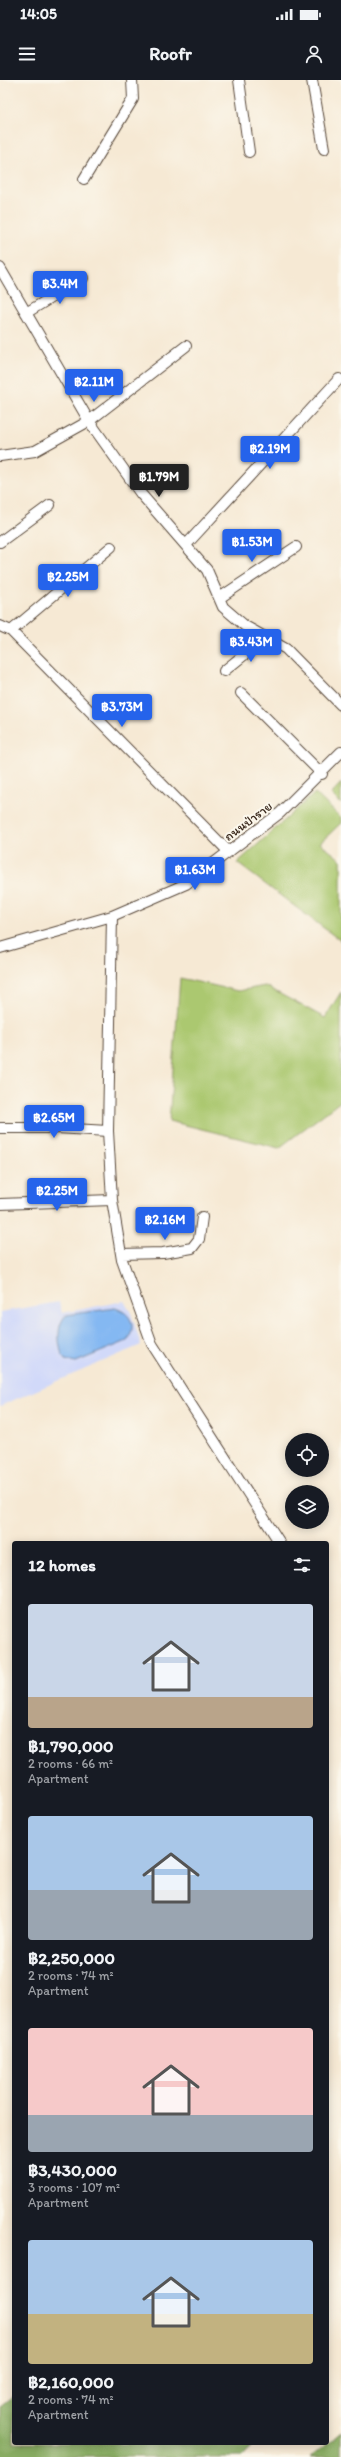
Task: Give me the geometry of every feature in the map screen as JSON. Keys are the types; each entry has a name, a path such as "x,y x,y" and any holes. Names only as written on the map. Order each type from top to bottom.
{"street":[{"path":"84,179 133,99 132,80"},
{"path":"239,80 249,152"},
{"path":"312,80 324,149"},
{"path":"0,268 89,421 141,494 207,570 221,597 223,606 245,626 286,649 341,705"},
{"path":"26,313 83,278"},
{"path":"0,456 35,450 89,421 186,346"},
{"path":"186,545 339,380"},
{"path":"0,542 50,505"},
{"path":"221,597 296,546"},
{"path":"11,632 111,547"},
{"path":"0,626 11,632 229,852"},
{"path":"224,671 265,638"},
{"path":"241,693 322,774"},
{"name":"ถนนป่าราย","path":"0,948 112,916 186,884 280,813 322,774 341,752"},
{"path":"112,916 108,1131 112,1200 121,1254 152,1344 279,1541"},
{"path":"0,1128 56,1128 108,1131"},
{"path":"0,1204 112,1200"},
{"path":"121,1254 163,1253 192,1248 199,1239 202,1217"}],"shaded area":[{"path":"124,1301 131,1313 141,1345 0,1406 0,1312 59,1302 62,1313"}],"green space":[{"path":"341,783 341,804 331,794"},
{"path":"315,793 341,818 341,823 320,843 341,860 341,941 237,863"},
{"path":"180,978 238,991 265,986 325,1018 341,992 341,1101 279,1148 169,1121"},
{"path":"12,2397 12,2445 254,2445 242,2457 0,2457 0,2406"},
{"path":"341,2432 341,2457 311,2457 325,2445 329,2445 329,2442"}],"water":[{"path":"115,1308 125,1313 131,1321 132,1331 127,1341 76,1362 65,1360 59,1343 59,1330 63,1319 67,1315"}]}
